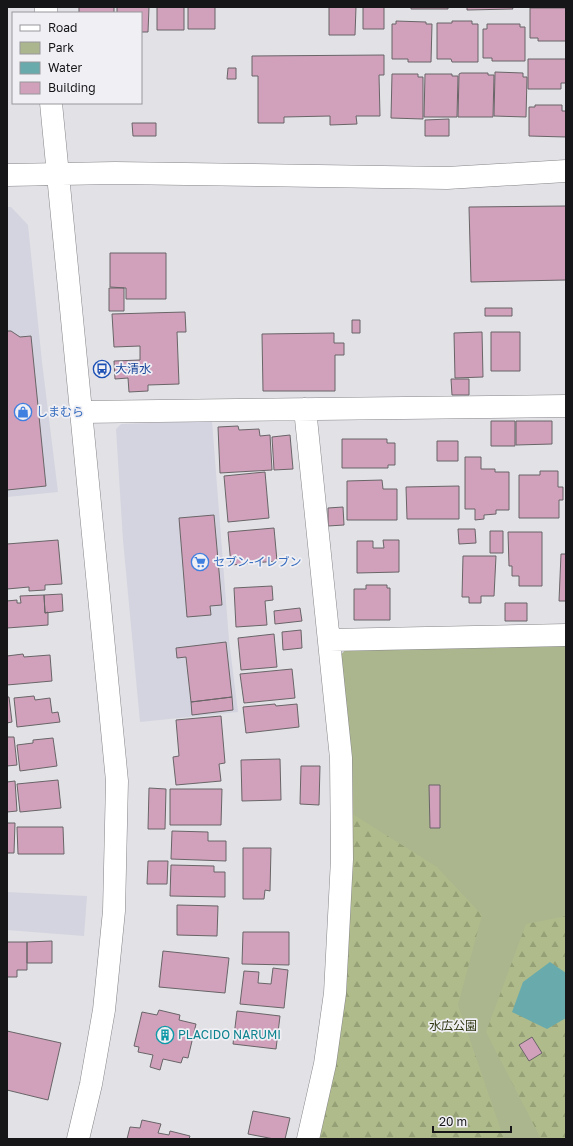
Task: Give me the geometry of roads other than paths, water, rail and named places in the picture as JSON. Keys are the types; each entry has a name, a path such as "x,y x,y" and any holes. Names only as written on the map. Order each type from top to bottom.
{"street":[{"path":"51,104 117,781 114,911 104,1010 91,1084 78,1139"},
{"path":"7,175 114,173 447,178 566,171"},
{"path":"81,412 566,406"},
{"path":"304,410 330,640 340,758 342,859 335,993 325,1064 308,1139"},
{"path":"330,640 566,636"}],"water":[{"path":"550,962 566,973 566,1018 547,1029 512,1012 523,982"}],"place":[{"name":"大清水","path":"102,369"},
{"name":"しまむら","path":"23,412"},
{"name":"セブン-イレブン","path":"200,562"},
{"name":"PLACIDO NARUMI","path":"165,1035"}],"park label":[{"name":"水広公園","path":"453,1026"}]}
